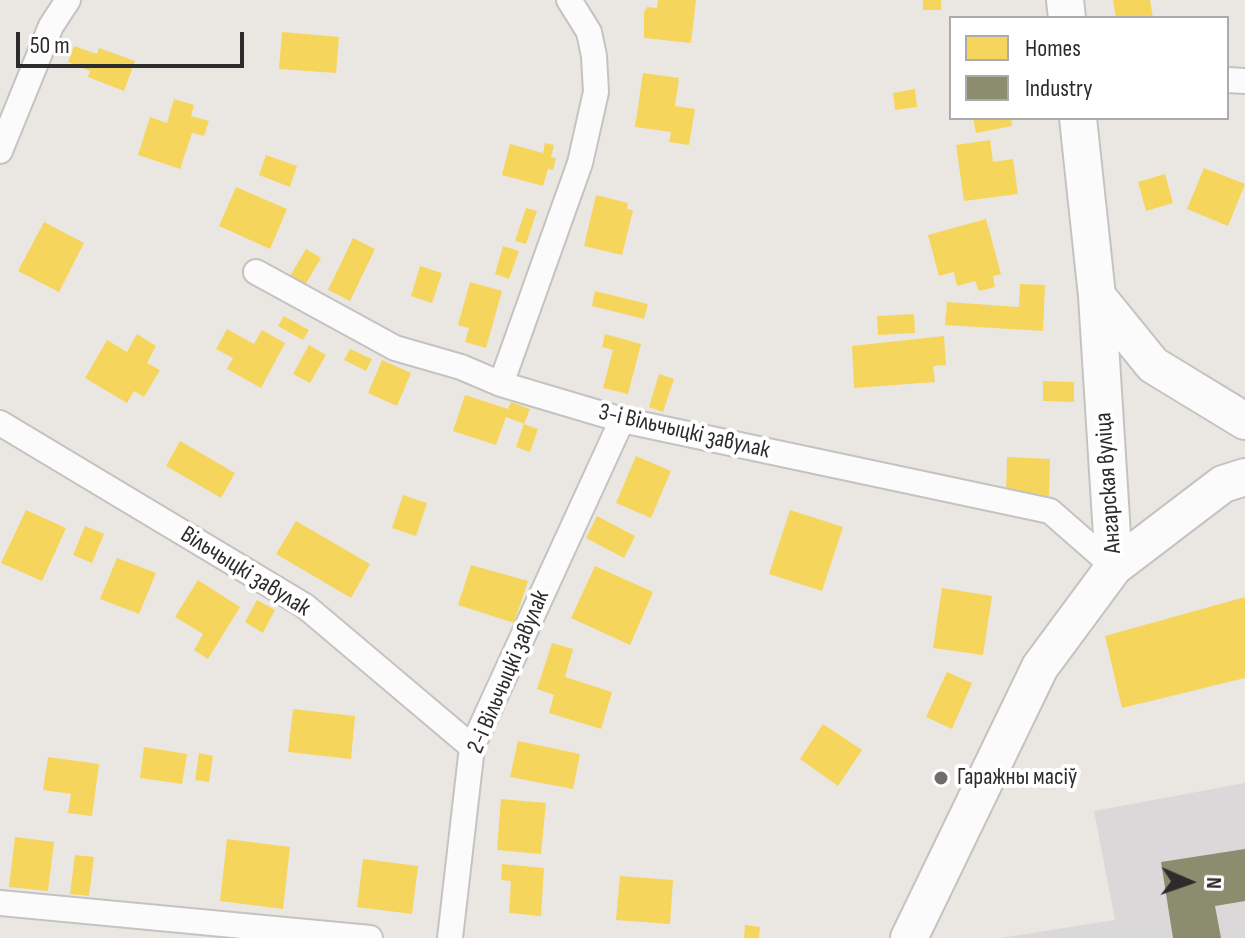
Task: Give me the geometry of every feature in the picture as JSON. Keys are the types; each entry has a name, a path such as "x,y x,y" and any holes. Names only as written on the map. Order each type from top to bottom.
{"street":[{"path":"0,151 51,26 68,0"},
{"path":"501,384 580,163 596,92 589,32 569,0"},
{"name":"Ангарская вуліца","path":"909,938 1040,667 1114,567 1097,296 1078,120"},
{"name":"3-і Вільчыцкі завулак","path":"256,272 395,348 461,367 501,384 622,420 1050,511 1114,567"},
{"path":"1097,296 1153,365 1244,418"},
{"name":"2-і Вільчыцкі завулак","path":"450,938 472,747 622,420"},
{"name":"Вільчыцкі завулак","path":"0,423 305,606 472,747"},
{"path":"1114,567 1223,484 1245,477"},
{"path":"0,903 370,938"}],"shaded area":[{"path":"1245,783 1245,938 1000,938 1115,920 1094,811"}],"building: Homes":[{"path":"658,0 696,0 691,43 644,38 644,12 647,7 657,8"},
{"path":"923,0 941,0 941,10 923,10"},
{"path":"1113,0 1150,0 1153,16 1116,16"},
{"path":"282,32 339,37 336,73 279,69"},
{"path":"74,46 97,54 99,48 135,61 124,91 88,77 90,71 68,62"},
{"path":"643,73 679,78 675,106 695,109 689,145 669,142 671,132 635,127"},
{"path":"915,89 917,107 895,110 893,93"},
{"path":"174,99 194,105 191,116 209,121 204,136 192,133 180,169 138,155 150,117 167,123"},
{"path":"973,120 1011,120 1012,126 976,133"},
{"path":"990,140 993,162 1013,159 1018,194 964,201 956,145"},
{"path":"545,143 554,145 551,157 556,158 553,170 548,169 543,186 502,175 510,144 543,153"},
{"path":"266,155 297,166 290,187 259,175"},
{"path":"1204,168 1245,184 1228,226 1187,209"},
{"path":"1165,174 1173,203 1146,211 1138,182"},
{"path":"236,187 287,209 270,249 219,226"},
{"path":"596,195 628,203 627,209 633,210 622,255 584,246"},
{"path":"526,208 537,211 526,244 515,241"},
{"path":"986,219 1001,274 993,276 995,287 979,291 975,281 957,286 954,272 939,276 928,235"},
{"path":"44,222 84,243 59,292 18,271"},
{"path":"353,238 375,249 350,301 328,290"},
{"path":"503,246 519,251 509,279 495,274"},
{"path":"306,249 321,258 305,285 290,276"},
{"path":"420,266 442,273 432,303 411,296"},
{"path":"470,282 502,291 486,348 465,342 469,328 458,325"},
{"path":"1020,284 1045,285 1043,331 945,325 947,302 1019,307"},
{"path":"595,291 648,304 644,319 592,306"},
{"path":"914,314 915,333 878,335 877,316"},
{"path":"284,316 309,330 303,340 278,326"},
{"path":"227,329 254,344 262,330 285,343 261,388 227,369 233,358 216,349"},
{"path":"137,334 156,346 147,363 160,370 144,397 134,391 127,403 85,378 107,340 127,352"},
{"path":"605,334 641,344 628,394 603,388 613,350 602,347"},
{"path":"944,336 946,365 933,366 935,382 854,388 852,346"},
{"path":"309,345 326,355 310,383 293,374"},
{"path":"350,349 372,359 366,371 344,360"},
{"path":"382,360 411,373 397,406 368,393"},
{"path":"659,374 674,379 663,412 649,407"},
{"path":"1043,381 1074,382 1074,402 1043,401"},
{"path":"465,395 508,409 511,402 530,409 524,424 506,417 496,445 453,431"},
{"path":"524,424 538,429 530,452 516,447"},
{"path":"180,441 235,473 221,498 166,466"},
{"path":"636,456 671,471 651,518 616,503"},
{"path":"1007,457 1050,459 1049,496 1006,495"},
{"path":"403,495 427,503 416,536 392,528"},
{"path":"26,510 66,528 42,581 1,563"},
{"path":"790,510 843,527 822,591 769,574"},
{"path":"597,516 635,536 624,558 586,538"},
{"path":"296,521 370,564 351,598 276,554"},
{"path":"85,526 104,534 92,563 73,555"},
{"path":"117,558 156,573 139,614 100,599"},
{"path":"471,565 528,581 514,623 458,605"},
{"path":"595,566 653,592 630,645 571,618"},
{"path":"198,580 240,607 208,659 194,650 203,634 175,617"},
{"path":"942,588 992,596 983,655 933,648"},
{"path":"1245,597 1245,678 1122,708 1105,636"},
{"path":"257,600 275,610 263,633 245,622"},
{"path":"552,643 573,649 565,677 612,692 601,729 549,713 554,695 537,689"},
{"path":"947,672 972,683 952,729 926,717"},
{"path":"293,709 355,716 351,759 288,752"},
{"path":"823,724 862,750 838,786 800,759"},
{"path":"518,741 580,754 573,789 510,777"},
{"path":"144,747 187,754 182,784 140,778"},
{"path":"199,753 213,756 209,782 195,780"},
{"path":"48,757 99,764 92,816 68,813 71,794 43,790"},
{"path":"501,799 546,803 541,854 497,850"},
{"path":"15,837 54,842 48,891 9,887"},
{"path":"227,839 290,847 283,909 220,901"},
{"path":"75,855 94,857 89,896 70,894"},
{"path":"363,859 418,866 412,914 357,907"},
{"path":"502,864 544,868 541,916 509,913 511,881 501,880"},
{"path":"620,876 673,880 670,924 616,920"},
{"path":"745,925 760,927 759,938 744,938"}],"building: Industry":[{"path":"1245,849 1245,901 1215,906 1221,938 1173,938 1161,862"}],"place":[{"name":"Гаражны масіў","path":"941,778"}]}
